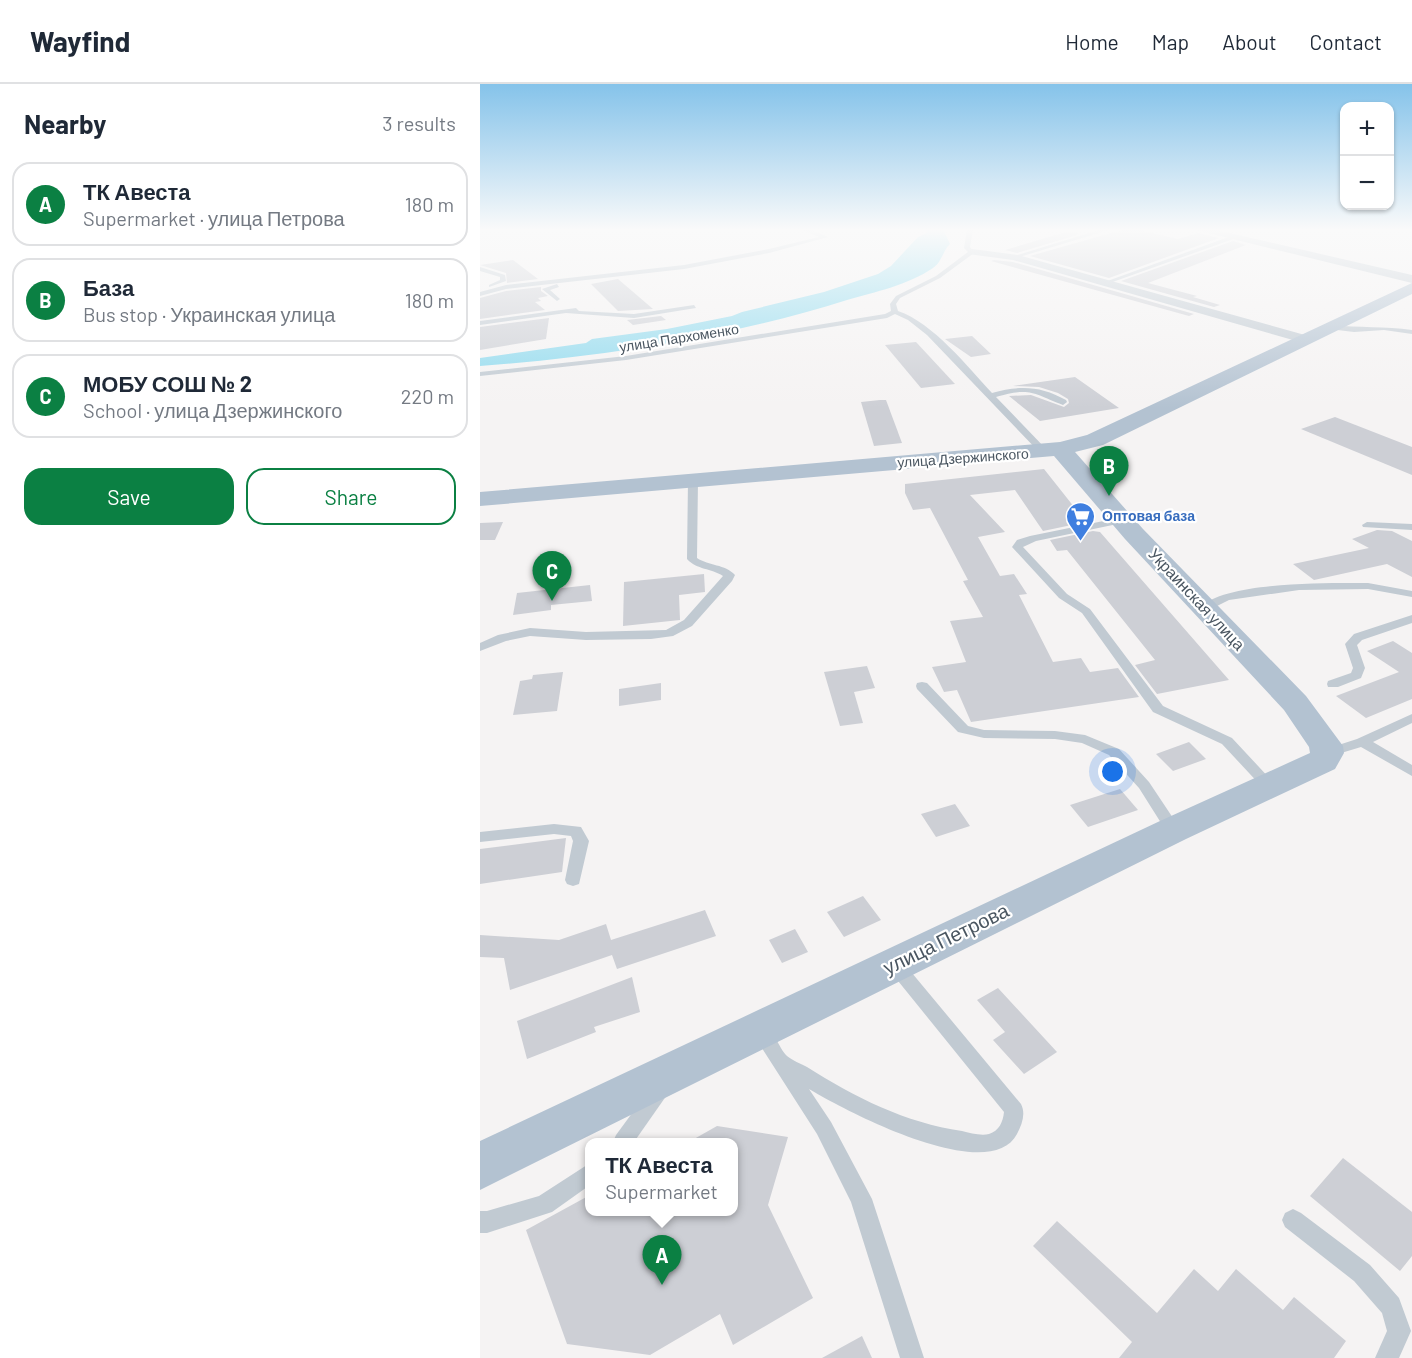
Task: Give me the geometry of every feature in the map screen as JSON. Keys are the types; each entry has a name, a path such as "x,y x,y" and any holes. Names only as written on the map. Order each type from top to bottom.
{"main road":[{"name":"улица Дзержинского","path":"480,499 1052,451 1095,440 1407,293"},
{"name":"Украинская улица","path":"1052,451 1123,520 1295,703 1326,746 1344,747"},
{"name":"улица Петрова","path":"480,1166 675,1071 771,1047 894,964 1268,785 1314,766 1344,747"}],"street":[{"path":"1124,288 1307,340"}],"lane":[{"path":"480,294 501,288"},
{"path":"545,288 557,299"},
{"path":"896,312 893,304 898,297 915,288"},
{"path":"568,312 634,316 694,307"},
{"path":"480,323 592,308"},
{"name":"улица Пархоменко","path":"480,374 627,358 838,325 896,312"},
{"name":"Украинская улица","path":"896,312 918,324 992,395 1012,419 1052,451"},
{"path":"1332,327 1412,332"},
{"path":"992,395 1011,390 1038,389 1063,402"},
{"path":"480,647 502,638 530,632 586,636 651,635 669,633 688,623 728,579 729,575 720,569 701,566 692,559 693,480"},
{"path":"1123,520 1096,529 1031,538 1021,542 1017,547 1063,596 1086,611 1158,709 1227,741 1268,785"},
{"path":"1367,525 1412,527"},
{"path":"1205,608 1226,597 1299,587 1368,586 1412,594"},
{"path":"1333,684 1356,675 1359,668 1351,644 1358,638 1412,619"},
{"path":"922,686 963,729 984,734 1055,735 1085,739 1114,752 1144,785 1173,830"},
{"name":"улица Петрова","path":"1344,747 1412,718"},
{"path":"1344,747 1412,771"},
{"path":"480,837 555,829 576,831 581,841 573,880"},
{"path":"771,1047 827,1091 867,1109 953,1140 988,1143 1006,1134 1013,1122 1014,1110 894,964"},
{"path":"771,1047 824,1128 861,1199 912,1358"},
{"path":"626,1138 675,1071"},
{"path":"480,1222 544,1205 585,1176"},
{"path":"1293,1220 1362,1273 1391,1306 1399,1331 1387,1358"}],"water":[{"path":"835,288 887,288 757,325 666,344 573,357 480,366 480,358 667,329 732,316"}],"building":[{"path":"541,288 548,296 538,298 541,301 535,302 545,310 480,319 480,298 506,291"},
{"path":"595,288 629,288 653,309 618,311"},
{"path":"1090,288 1105,288 1194,314 1189,316"},
{"path":"1148,288 1169,288 1220,305 1214,307"},
{"path":"661,316 666,320 633,325 627,320"},
{"path":"549,318 546,339 480,350 480,327"},
{"path":"972,336 991,354 971,357 945,339"},
{"path":"916,342 955,384 921,388 885,345"},
{"path":"1075,377 1119,408 1040,421 1009,396 1031,395 1064,407 1069,403 1068,399 1058,393 1039,387 1013,386"},
{"path":"886,400 902,443 874,446 861,402"},
{"path":"1335,417 1412,447 1412,475 1301,429"},
{"path":"1044,469 1086,522 1043,531 1015,490 970,495 1005,532 978,537 1000,576 1014,574 1027,594 1019,595 1053,662 1081,658 1090,672 1118,668 1139,697 971,722 957,690 944,692 932,667 966,662 950,621 983,617 963,581 968,580 930,508 913,510 905,493 905,484"},
{"path":"503,522 495,540 480,540 480,523"},
{"path":"1377,530 1392,531 1412,541 1412,577 1387,564 1314,580 1293,564 1369,548 1352,539"},
{"path":"1093,531 1100,532 1229,680 1157,694 1135,665 1155,660 1067,550 1057,551 1050,540"},
{"path":"704,574 705,592 679,595 680,620 623,626 624,582"},
{"path":"590,585 592,601 551,605 551,610 513,615 517,593"},
{"path":"1393,641 1412,653 1412,699 1366,718 1336,696 1399,672 1367,651"},
{"path":"867,666 875,688 854,692 863,723 840,726 824,672"},
{"path":"563,672 557,711 513,715 520,681 532,679 533,675"},
{"path":"661,683 661,700 619,706 619,689"},
{"path":"1189,742 1206,759 1173,771 1156,754"},
{"path":"1120,789 1138,810 1088,827 1070,805"},
{"path":"955,804 970,826 936,837 921,814"},
{"path":"566,838 562,872 480,884 480,849"},
{"path":"863,896 881,920 844,937 827,912"},
{"path":"705,910 716,936 617,969 612,955 510,990 504,958 480,957 480,935 559,940 606,924 611,940"},
{"path":"795,929 808,952 782,963 769,940"},
{"path":"632,977 640,1012 594,1027 596,1032 527,1059 517,1021"},
{"path":"998,988 1057,1052 1024,1074 993,1040 1005,1032 977,1000"},
{"path":"717,1126 788,1137 768,1205 813,1298 733,1345 720,1314 650,1355 567,1344 526,1230 585,1198 585,1216 738,1216 738,1138 696,1138"},
{"path":"1343,1158 1412,1212 1412,1256 1400,1271 1310,1196"},
{"path":"1057,1221 1157,1313 1194,1269 1218,1291 1236,1269 1283,1310 1294,1297 1346,1341 1334,1358 1119,1358 1132,1342 1033,1246"},
{"path":"862,1336 872,1358 822,1358"}],"place":[{"name":"База","path":"1109,496"},
{"name":"Оптовая база","path":"1081,542"},
{"name":"МОБУ СОШ № 2","path":"552,601"},
{"name":"ТК Авеста","path":"662,1285"}]}
